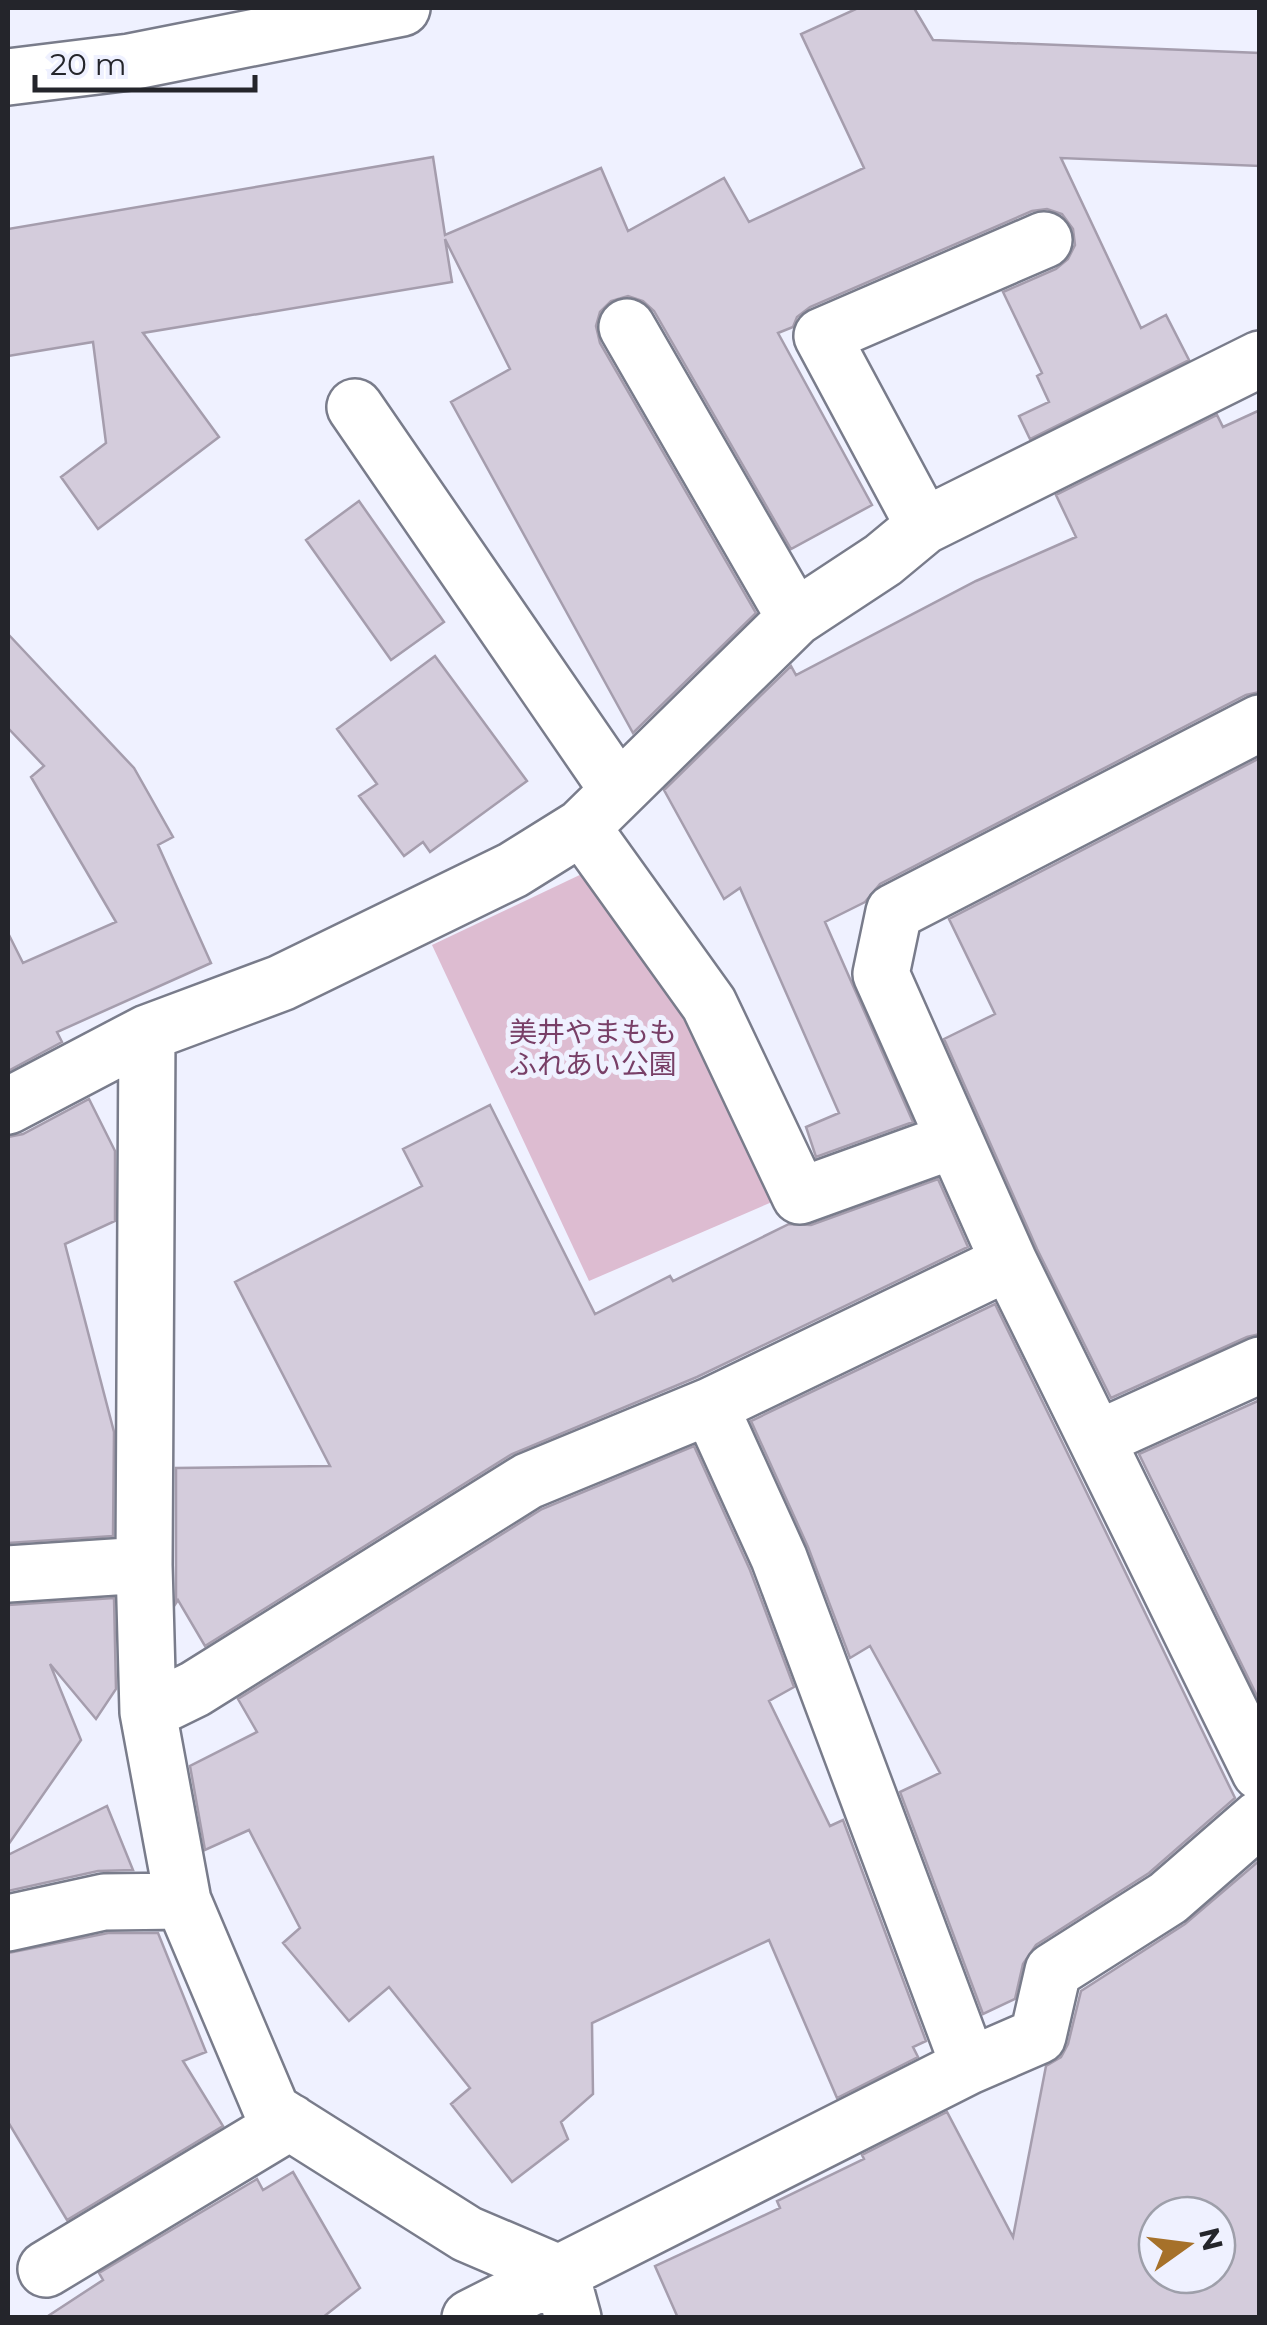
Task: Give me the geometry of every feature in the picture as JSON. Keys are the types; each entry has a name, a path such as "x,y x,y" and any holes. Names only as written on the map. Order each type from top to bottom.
{"main road":[{"path":"8,77 130,62 402,8"},
{"path":"924,526 822,336 1044,240"},
{"path":"627,327 795,618"},
{"path":"8,1106 146,1032 281,982 512,870 600,808 795,618 883,560 924,526 1260,359"},
{"path":"354,407 600,808 709,1004 800,1196 955,1140"},
{"path":"1252,1737 1009,1262 881,974 894,912 1260,724"},
{"path":"146,1032 144,1565 148,1712 182,1902 272,2111 567,2296"},
{"path":"148,1712 195,1689 528,1481 710,1406 1009,1262"},
{"path":"1097,1440 1260,1365"},
{"path":"710,1406 780,1558 969,2066"},
{"path":"8,1574 144,1565"},
{"path":"470,2318 567,2296 969,2066 1038,2036 1053,1971 1168,1898 1260,1818"},
{"path":"8,1923 104,1902 182,1902"},
{"path":"46,2269 290,2122"}],"green space":[{"name":"美井やまもも ふれあい公園","path":"586,872 680,992 772,1202 589,1281 432,945"}],"building":[{"path":"858,8 914,8 933,40 1260,53 1260,166 1061,158 1141,328 1166,315 1189,360 1030,439 1019,416 1049,402 1037,376 1042,373 1003,292 1056,269 1068,259 1075,245 1073,229 1062,214 1047,209 1032,211 810,307 797,317 793,327 778,333 872,505 791,549 654,311 643,301 628,296 611,301 600,312 596,326 600,343 756,613 633,733 451,402 510,369 445,239 452,282 143,333 219,437 98,529 61,477 106,443 93,342 8,356 8,229 433,157 445,235 601,168 628,231 724,178 749,222 864,168 801,34"},
{"path":"1260,410 1260,692 1246,695 880,884 865,902 825,922 913,1122 816,1157 806,1127 839,1113 740,888 724,899 664,790 791,666 796,675 976,581 1076,537 1056,495 1217,415 1223,427"},
{"path":"359,501 444,622 391,660 306,540"},
{"path":"8,634 134,768 173,837 158,845 211,963 57,1032 62,1042 8,1071 8,933 23,963 116,922 31,777 44,766 8,728"},
{"path":"435,656 527,781 430,852 423,842 404,856 359,796 377,784 337,729"},
{"path":"1260,758 1260,1334 1111,1398 1037,1249 944,1039 995,1014 949,919"},
{"path":"89,1099 115,1151 115,1221 65,1244 114,1432 113,1536 8,1543 8,1137 23,1134"},
{"path":"490,1105 595,1314 789,1224 811,1225 938,1179 968,1247 697,1377 512,1454 205,1646 178,1600 176,1603 176,1468 330,1466 235,1282 422,1186 403,1149"},
{"path":"995,1304 1235,1798 1149,1873 1036,1945 1023,1964 1015,1999 983,2014 900,1792 940,1773 870,1646 850,1658 808,1547 751,1421"},
{"path":"1260,1400 1260,1699 1259,1700 1139,1454"},
{"path":"694,1446 750,1570 794,1687 769,1701 830,1826 843,1820 926,2041 913,2047 918,2057 837,2098 769,1940 592,2023 593,2094 561,2122 568,2139 512,2182 451,2104 470,2088 389,1987 349,2021 283,1943 300,1928 249,1830 205,1850 190,1766 257,1732 238,1699 542,1509"},
{"path":"114,1598 116,1689 96,1719 50,1664 81,1740 8,1845 8,1605"},
{"path":"107,1806 133,1870 98,1871 8,1891 8,1855"},
{"path":"1260,1860 1260,2318 678,2318 655,2266 780,2208 777,2201 864,2159 862,2155 947,2112 1013,2237 1046,2066 1061,2057 1068,2044 1081,1991 1185,1924"},
{"path":"108,1933 158,1933 206,2052 183,2061 223,2126 67,2220 8,2122 8,1953"},
{"path":"293,2172 360,2288 322,2318 45,2318 103,2280 99,2273 257,2179 263,2190"}]}
